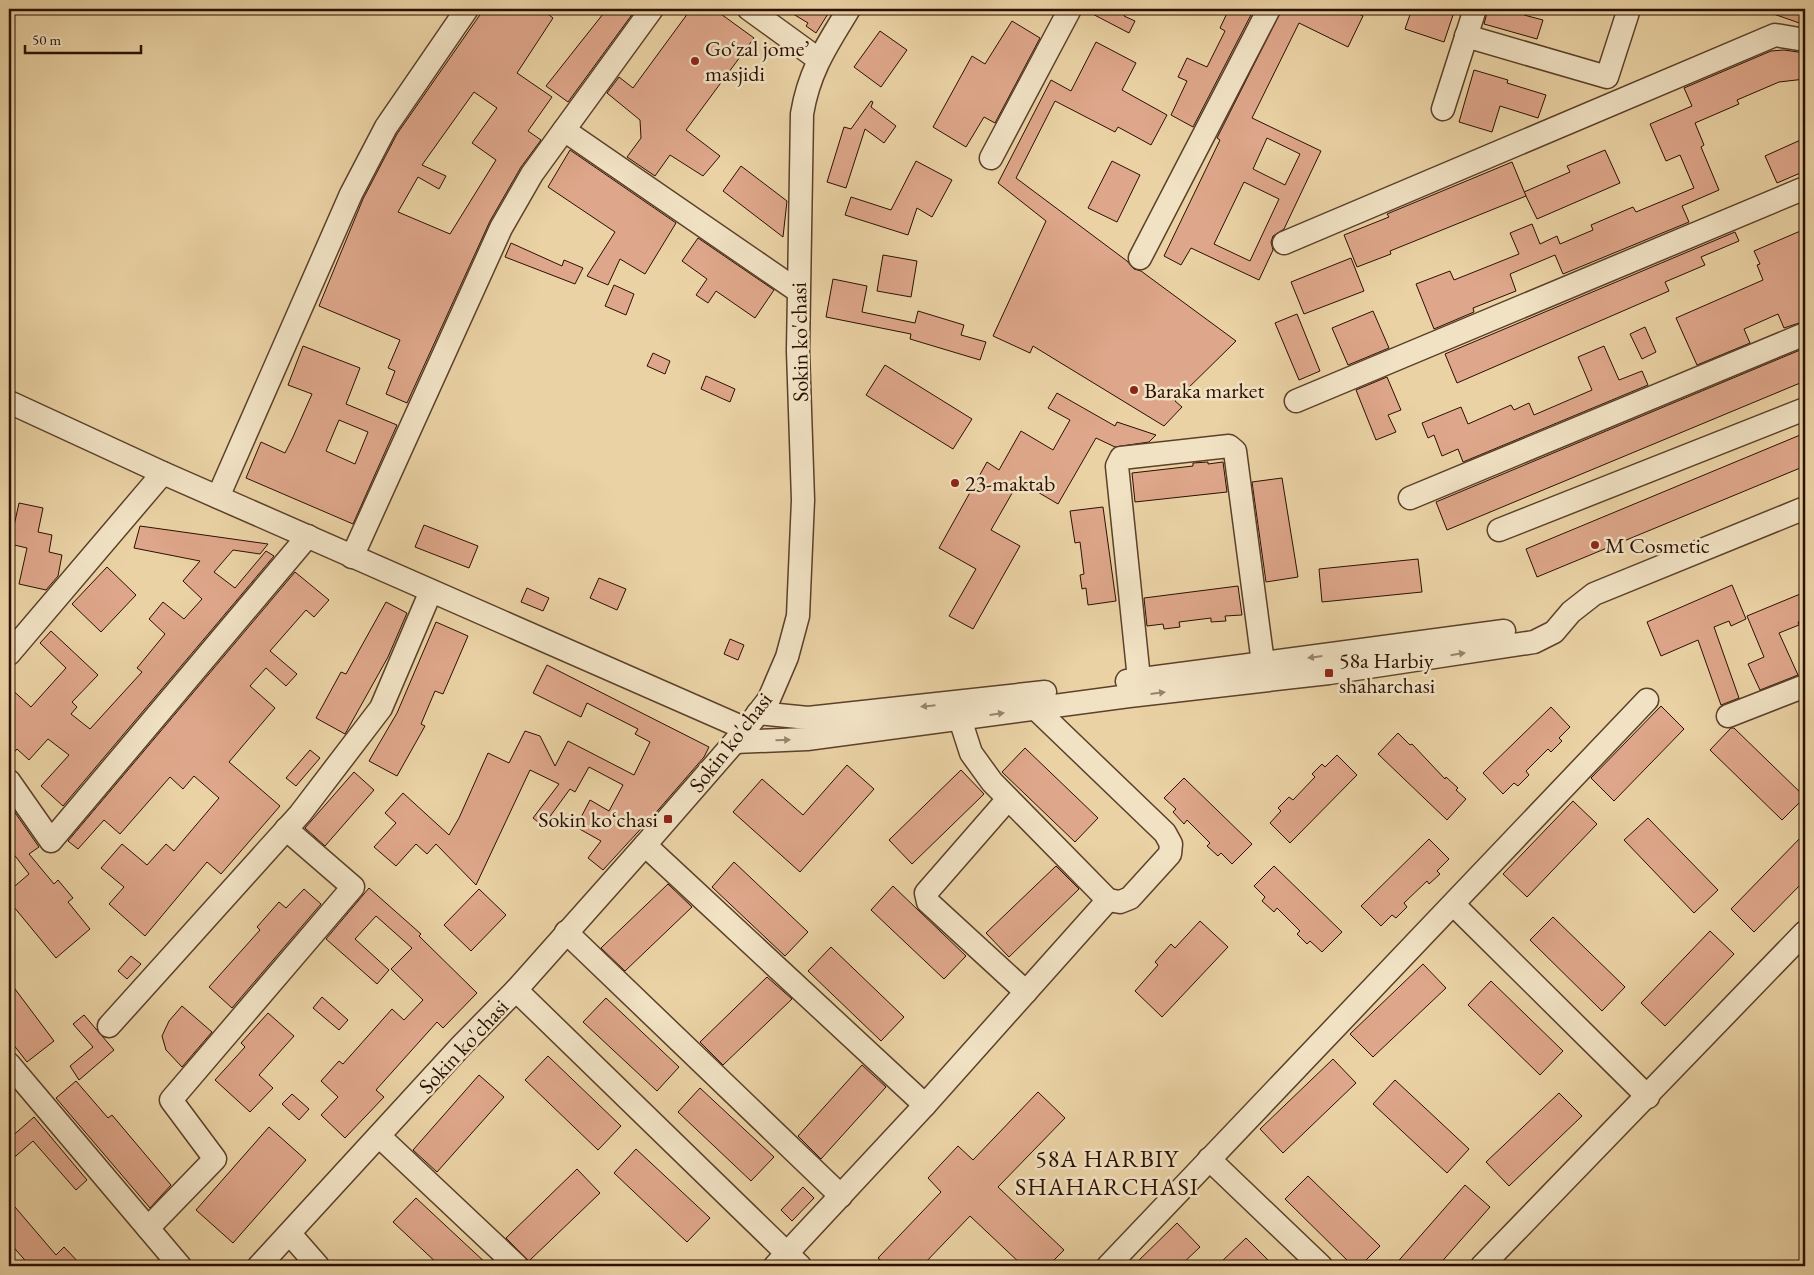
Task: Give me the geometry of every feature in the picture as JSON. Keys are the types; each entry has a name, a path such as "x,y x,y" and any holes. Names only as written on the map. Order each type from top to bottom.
{"street":[{"path":"218,497 350,194 386,127 467,9"},
{"path":"352,557 501,228 532,174 652,9"},
{"path":"749,9 818,59"},
{"name":"Sokin ko'chasi","path":"259,1266 461,1046 516,990 645,845 769,699 787,657 798,616 803,500 798,291 802,114 808,85 818,59 849,9"},
{"path":"992,158 1070,9"},
{"path":"1140,258 1269,9"},
{"path":"1443,109 1474,9"},
{"path":"1466,36 1607,77 1629,9"},
{"path":"1284,243 1774,35 1805,40"},
{"path":"564,130 798,291"},
{"path":"1296,401 1805,188"},
{"path":"1410,498 1805,334"},
{"path":"9,402 162,473 746,728 807,739 1365,668 1534,642 1554,632 1571,612 1594,594 1805,508"},
{"path":"1499,530 1805,408"},
{"path":"1139,679 1117,466 1122,458 1229,446 1235,450 1263,663"},
{"path":"9,654 162,473"},
{"path":"9,781 51,841 308,536"},
{"path":"109,1026 286,828 382,708 431,591"},
{"path":"746,728 808,718 955,703 1529,628 1554,632"},
{"path":"1728,716 1805,686"},
{"path":"1108,1266 1454,905 1647,700"},
{"path":"960,719 970,752 992,782 1008,799 1108,900 1120,902 1130,898 1170,854 1171,844 1165,833 1036,709"},
{"path":"1008,799 926,893 928,902 1026,992"},
{"path":"148,1228 215,1159 170,1100 353,887 286,828"},
{"path":"645,845 925,1105"},
{"path":"516,990 788,1262 840,1196 925,1105 1108,900"},
{"path":"1454,905 1648,1097"},
{"path":"566,932 840,1196"},
{"path":"1482,1266 1648,1097 1805,932"},
{"path":"9,1064 180,1266"},
{"path":"379,1136 518,1266"},
{"path":"1209,1159 1321,1266"},
{"path":"290,1234 318,1266"}],"building":[{"path":"484,9 541,9 553,18 517,73 552,97 528,131 541,140 521,167 490,221 407,403 386,394 395,371 388,368 400,340 319,306 363,199 397,134","holes":["474,92 497,108 472,143 496,160 450,234 398,212 418,177 439,189 446,176 422,165"]},
{"path":"607,9 636,9 568,102 546,86"},
{"name":"Go‘zal jome’ masjidi","path":"691,9 714,9 754,38 686,130 720,156 703,176 670,155 655,176 627,157 641,138 640,120 607,93 619,77 633,88"},
{"path":"785,9 831,9 816,33 806,26 808,23"},
{"path":"1083,9 1128,9 1124,16 1135,21 1129,33"},
{"path":"1229,9 1254,9 1193,127 1171,115 1187,81 1178,77 1187,58 1207,67 1225,31 1220,28"},
{"path":"1282,9 1348,9 1363,16 1348,47 1299,23 1252,118 1321,151 1284,229 1273,236 1271,242 1273,250 1259,280 1191,248 1181,265 1164,256 1220,140 1217,138","holes":["1267,138 1300,154 1285,185 1253,169","1244,182 1279,199 1250,261 1214,244"]},
{"path":"1412,9 1455,9 1444,42 1405,29"},
{"path":"1488,9 1526,9 1524,15 1543,20 1537,39 1484,24"},
{"path":"1765,9 1805,9 1805,25 1765,11"},
{"path":"1012,21 1040,38 995,123 984,117 966,147 933,127 972,56 985,64"},
{"path":"880,31 907,50 881,87 854,67"},
{"path":"1096,42 1136,63 1122,90 1167,115 1151,145 1118,127 1115,132 1055,101 1016,178 1127,261 1134,269 1141,271 1236,341 1175,401 1182,407 1164,426 1033,346 1030,353 993,336 1046,221 998,183 1051,80 1071,91"},
{"path":"1784,50 1805,53 1805,79 1779,82 1737,100 1739,104 1695,123 1704,145 1701,147 1719,190 1682,206 1689,222 1563,274 1555,255 1510,274 1516,291 1473,308 1474,312 1434,329 1416,284 1450,271 1454,280 1519,254 1510,233 1532,224 1540,244 1557,236 1560,244 1593,230 1591,225 1633,207 1636,212 1694,188 1680,155 1666,161 1650,124 1692,106 1684,88 1771,51"},
{"path":"1474,70 1508,80 1507,83 1546,95 1538,118 1500,106 1492,132 1459,122"},
{"path":"871,101 873,102 871,107 896,126 884,143 865,129 846,188 827,182 844,127 851,129"},
{"path":"1805,138 1805,171 1777,183 1765,156"},
{"path":"570,150 676,223 645,274 620,259 608,285 587,276 615,232 548,187"},
{"path":"1605,150 1620,183 1537,219 1524,192 1570,172 1567,166"},
{"path":"916,161 952,180 932,217 917,208 908,235 845,215 851,197 891,210"},
{"path":"1112,161 1140,175 1117,222 1088,208"},
{"path":"1512,162 1526,196 1390,251 1391,254 1357,267 1344,235 1389,217 1387,214"},
{"path":"741,166 787,201 783,237 723,191"},
{"path":"1805,229 1805,321 1784,328 1778,314 1744,329 1750,343 1697,365 1676,318 1763,280 1757,265 1760,264 1754,251"},
{"path":"1735,232 1739,241 1701,257 1705,265 1665,282 1669,291 1457,383 1445,354"},
{"path":"698,238 774,290 755,318 716,291 708,303 696,295 707,279 682,261"},
{"path":"511,243 562,266 564,260 583,268 575,284 505,257"},
{"path":"883,255 917,261 911,297 877,291"},
{"path":"1351,258 1364,291 1304,314 1291,282"},
{"path":"833,279 867,286 862,312 915,323 918,311 964,325 961,335 986,342 980,360 910,339 911,334 826,317"},
{"path":"614,285 634,294 626,315 605,306"},
{"path":"1373,311 1389,348 1348,365 1332,328"},
{"path":"1297,314 1320,371 1299,380 1275,323"},
{"path":"1645,327 1656,352 1642,359 1630,334"},
{"path":"303,346 360,368 346,404 397,425 353,524 246,478 261,442 285,453 293,437 312,394 288,385","holes":["339,420 368,432 355,464 326,451"]},
{"path":"1604,346 1619,380 1642,371 1648,385 1463,462 1458,449 1442,456 1434,435 1428,438 1422,423 1461,407 1468,424 1511,405 1514,410 1529,403 1534,415 1592,390 1578,357"},
{"path":"1805,348 1805,381 1447,530 1436,502"},
{"path":"653,353 670,361 665,374 647,366"},
{"path":"885,365 972,419 953,449 866,395"},
{"path":"706,376 735,389 730,402 701,389"},
{"path":"1387,377 1401,410 1388,415 1396,432 1376,440 1356,390"},
{"path":"1057,393 1115,426 1117,422 1156,435 1149,442 1115,447 1096,438 1058,504 1019,481 991,530 1020,546 973,629 949,616 976,569 939,548 987,462 999,470 1021,431 1053,450 1070,420 1048,408"},
{"path":"1805,433 1805,466 1537,577 1526,549"},
{"path":"1208,462 1208,464 1223,462 1227,492 1135,502 1132,473 1193,466 1193,463"},
{"path":"1282,478 1298,577 1266,582 1252,482"},
{"path":"19,503 43,508 38,532 52,535 49,552 62,555 58,576 46,590 19,584 27,548 10,544"},
{"path":"1103,507 1116,601 1088,605 1086,588 1082,589 1080,575 1084,574 1080,542 1075,543 1070,511"},
{"path":"424,525 478,546 469,568 415,547"},
{"path":"140,526 268,544 260,554 233,550 214,572 235,588 266,551 274,556 63,806 41,786 69,755 48,739 29,760 17,749 9,758 9,687 31,707 66,668 40,643 51,631 98,675 72,702 77,707 71,714 90,729 142,672 137,668 165,634 149,619 163,602 184,619 202,599 183,581 200,561 134,548"},
{"path":"1418,559 1422,592 1322,602 1319,569"},
{"path":"107,567 136,595 101,632 72,604"},
{"path":"295,572 329,600 314,617 306,610 270,651 297,674 286,686 266,668 250,686 275,708 229,762 280,806 221,874 207,862 145,936 109,904 124,887 101,868 122,844 147,865 166,844 174,851 219,798 194,776 183,789 170,777 120,834 104,820 78,849 68,841"},
{"path":"599,578 626,589 617,610 590,598"},
{"path":"1732,585 1746,619 1731,626 1729,621 1714,627 1739,698 1721,705 1698,640 1661,656 1647,622"},
{"path":"1238,586 1242,615 1225,616 1226,621 1211,622 1211,618 1179,622 1180,627 1164,629 1163,624 1147,626 1144,598"},
{"path":"527,588 549,598 543,611 521,602"},
{"path":"1805,592 1805,619 1798,622 1799,625 1779,633 1798,675 1760,690 1748,664 1764,657 1747,616"},
{"path":"386,602 407,613 388,657 345,734 316,718 341,672 346,674"},
{"path":"436,622 468,636 443,694 435,691 421,724 425,726 397,776 369,761 397,713"},
{"path":"730,639 744,645 738,660 724,654"},
{"path":"547,665 709,747 704,757 603,870 588,858 601,841 576,827 590,800 609,811 623,785 589,767 575,792 570,789 543,826 533,818 559,784 530,770 476,885 436,844 427,854 416,844 396,866 374,847 396,823 385,813 403,793 449,835 459,818 488,753 509,763 525,731 540,736 555,766 568,741 634,775 650,742 635,734 638,729 587,703 581,717 533,693"},
{"path":"1661,706 1684,729 1614,801 1591,778"},
{"path":"1551,707 1570,727 1559,738 1562,741 1551,752 1548,749 1526,771 1529,775 1518,786 1514,783 1503,794 1483,773"},
{"path":"1731,728 1734,728 1805,797 1782,820 1710,750"},
{"path":"1398,733 1410,745 1412,744 1445,779 1446,777 1458,788 1456,790 1466,799 1447,820 1378,754"},
{"path":"1025,748 1098,818 1075,842 1002,772"},
{"path":"310,750 320,758 296,786 286,778"},
{"path":"1337,755 1357,775 1290,843 1270,823 1281,811 1278,808 1289,797 1293,800 1315,777 1312,774 1322,764 1325,767"},
{"path":"847,765 874,789 800,872 733,812 762,779 803,815"},
{"path":"961,770 984,794 912,864 889,840"},
{"path":"354,772 374,790 325,846 305,828"},
{"path":"1184,778 1252,844 1232,864 1221,853 1218,856 1207,846 1210,843 1187,820 1184,824 1173,812 1176,809 1164,798"},
{"path":"1573,801 1597,824 1527,897 1503,874"},
{"path":"9,804 39,847 29,854 54,884 58,880 73,898 68,902 90,929 56,958 9,901 9,891 29,874 9,848"},
{"path":"1648,818 1718,890 1694,913 1624,840"},
{"path":"1805,833 1805,880 1754,932 1731,909"},
{"path":"1429,839 1449,859 1437,871 1440,874 1429,884 1427,881 1404,903 1407,907 1396,918 1392,915 1381,926 1361,906"},
{"path":"734,862 808,932 785,956 712,887"},
{"path":"1056,866 1079,889 1009,957 986,933"},
{"path":"1274,866 1342,932 1322,952 1310,941 1307,944 1297,934 1300,931 1277,908 1274,912 1262,901 1265,897 1254,886"},
{"path":"668,884 692,907 625,971 601,948"},
{"path":"893,886 966,956 944,979 871,910"},
{"path":"369,888 421,934 419,936 477,993 443,1028 437,1022 376,1090 384,1097 345,1138 321,1115 338,1097 321,1081 339,1061 343,1064 392,1009 404,1020 423,1000 391,969 412,948 376,916 355,939 389,970 377,984 326,939"},
{"path":"304,889 321,904 232,1008 209,987 260,930 257,927 279,902 286,908"},
{"path":"479,889 506,915 471,951 444,925"},
{"path":"1553,917 1625,987 1602,1011 1530,940"},
{"path":"1200,921 1228,947 1162,1017 1135,991 1158,965 1155,962 1171,944 1175,948"},
{"path":"1710,931 1734,954 1665,1026 1641,1003"},
{"path":"831,947 904,1017 881,1041 808,971"},
{"path":"131,956 141,964 127,979 118,971"},
{"path":"1423,964 1446,988 1373,1057 1350,1034"},
{"path":"767,977 792,999 723,1065 700,1042"},
{"path":"9,981 54,1041 27,1062 9,1039"},
{"path":"1491,981 1563,1051 1540,1075 1468,1005"},
{"path":"322,997 348,1020 339,1030 313,1008"},
{"path":"606,998 679,1067 657,1091 583,1022"},
{"path":"182,1006 212,1032 182,1067 166,1050 162,1036 169,1021"},
{"path":"268,1013 294,1036 259,1075 273,1088 250,1112 215,1080 245,1047 241,1043"},
{"path":"84,1015 114,1050 79,1080 70,1066 93,1047 73,1024"},
{"path":"548,1056 621,1126 598,1150 525,1080"},
{"path":"1333,1059 1356,1083 1283,1153 1260,1129"},
{"path":"862,1065 886,1087 821,1159 798,1136"},
{"path":"479,1075 504,1097 437,1172 413,1150"},
{"path":"1395,1080 1469,1149 1447,1173 1373,1104"},
{"path":"76,1081 108,1118 112,1115 171,1185 150,1208 56,1098"},
{"path":"700,1088 774,1157 751,1181 678,1112"},
{"path":"1038,1092 1065,1118 998,1187 1064,1250 1048,1266 1023,1266 970,1216 922,1266 887,1266 878,1258 941,1192 928,1178 958,1146 973,1160"},
{"path":"1559,1093 1582,1116 1509,1186 1486,1162"},
{"path":"292,1094 309,1109 299,1120 282,1104"},
{"path":"34,1117 87,1180 76,1190 33,1141 9,1162 9,1139"},
{"path":"269,1127 306,1160 233,1243 196,1210"},
{"path":"636,1149 710,1218 687,1242 614,1173"},
{"path":"577,1169 600,1193 529,1261 506,1238"},
{"path":"1308,1176 1380,1246 1360,1266 1353,1266 1285,1199"},
{"path":"1465,1185 1490,1207 1438,1266 1394,1266"},
{"path":"803,1187 814,1198 792,1221 781,1210"},
{"path":"416,1198 489,1266 440,1266 393,1222"},
{"path":"9,1200 56,1255 64,1247 82,1266 30,1266 9,1242"},
{"path":"1177,1223 1200,1247 1180,1266 1133,1266"},
{"path":"1246,1238 1274,1266 1217,1266"}],"place":[{"name":"Go‘zal jome’ masjidi","path":"695,61"},
{"name":"Baraka market","path":"1134,390"},
{"name":"23-maktab","path":"955,483"},
{"name":"M Cosmetic","path":"1595,545"},
{"name":"58a Harbiy shaharchasi","path":"1329,673"},
{"name":"Sokin koʻchasi","path":"668,819"}],"district":[{"name":"58A HARBIY SHAHARCHASI","path":"1107,1173"}]}
